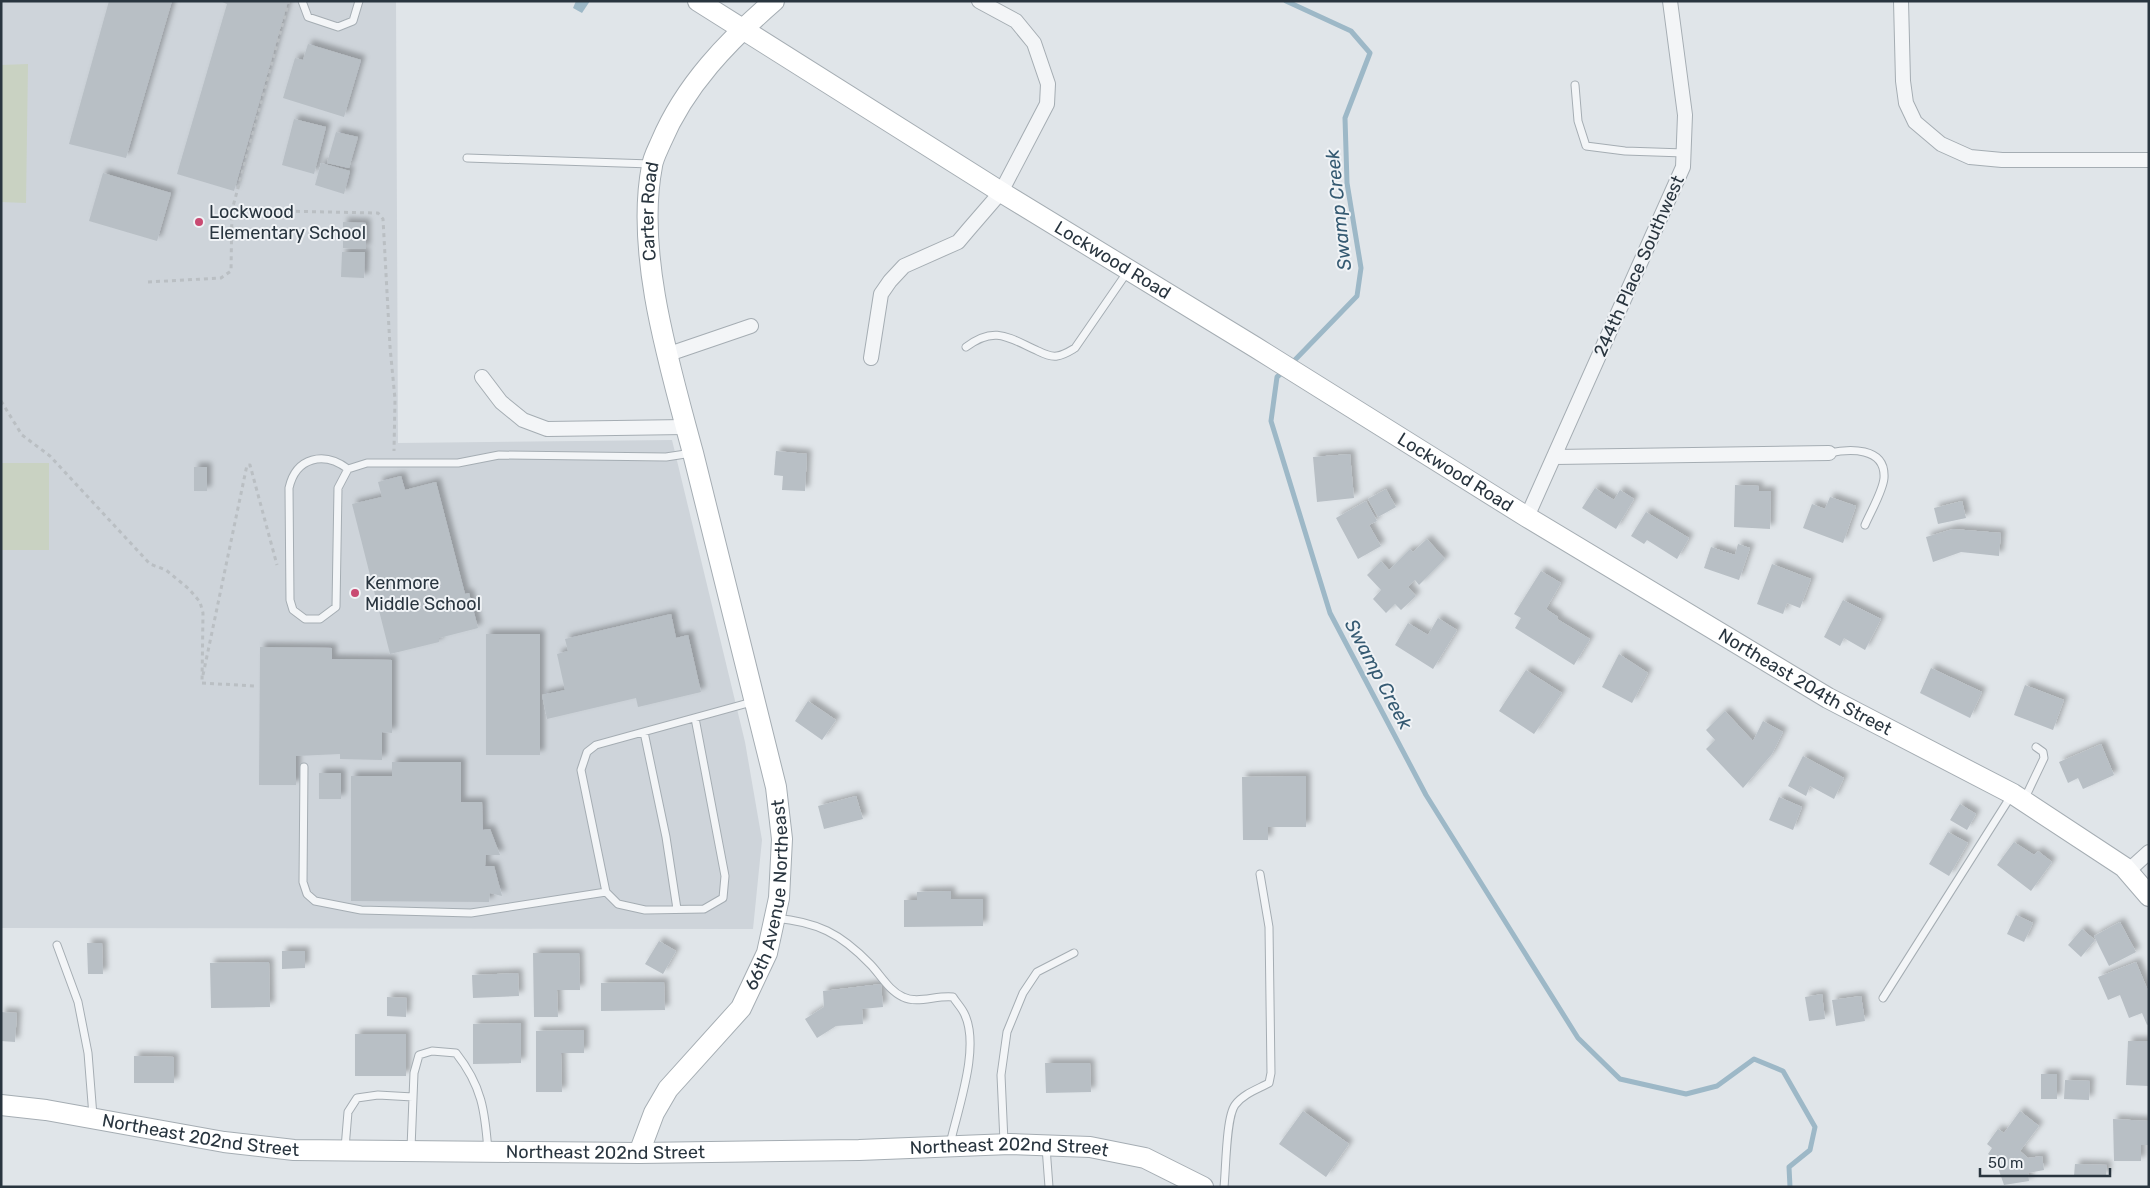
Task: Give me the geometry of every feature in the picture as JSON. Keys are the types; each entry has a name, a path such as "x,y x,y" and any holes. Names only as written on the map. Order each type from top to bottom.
{"street":[{"name":"Lockwood Road","path":"698,1 741,30 1001,192 1255,347 1527,517"},
{"name":"Carter Road","path":"693,457 652,281 647,242 648,200 652,164 668,124 707,65 741,30 774,1"},
{"path":"871,358 881,294 890,281 904,266 958,242 1001,192 1047,104 1048,84 1034,43 1016,21 979,1"},
{"name":"244th Place Southwest","path":"1527,517 1683,167 1685,115 1670,1"},
{"path":"1901,1 1903,80 1906,103 1915,122 1941,144 1970,157 2002,160 2149,160"},
{"path":"669,354 751,326"},
{"path":"482,377 501,402 523,420 547,429 685,427"},
{"path":"1555,457 1829,453"},
{"name":"66th Avenue Northeast","path":"639,1153 654,1113 668,1089 741,1008 767,953 779,898 782,839 776,787 693,457"},
{"name":"Northeast 204th Street","path":"1527,517 1828,698 2018,797 2087,841 2128,871 2149,896"},
{"path":"2128,871 2149,852"},
{"name":"Northeast 202nd Street","path":"1,1105 224,1142 294,1150 639,1153 859,1150 1004,1144 1090,1147 1145,1158 1203,1187"}],"lane":[{"path":"302,1 308,17 338,27 353,21 359,1"},
{"path":"1574,84 1578,122 1586,146 1625,151 1684,153"},
{"path":"467,158 652,164"},
{"path":"966,347 978,338 988,334 1003,335 1044,354 1056,356 1067,352 1075,348 1128,270"},
{"path":"1829,453 1855,449 1872,456 1880,463 1884,479 1865,526"},
{"path":"348,469 336,459 316,460 304,462 292,475 289,488 290,600 298,616 305,620 320,619 336,607 338,488 348,469 367,464 458,463 499,454 693,457"},
{"path":"695,718 725,876 723,898 704,909 645,910 618,904 606,892 581,770 587,752 596,745 755,701"},
{"path":"644,732 666,837 677,909"},
{"path":"1883,998 2044,758 2043,752 2036,747"},
{"path":"304,766 303,882 307,894 314,901 361,910 471,913 606,892"},
{"path":"1224,1187 1230,1117 1235,1104 1269,1083 1271,1073 1269,928 1260,874"},
{"path":"774,918 804,921 821,927 852,948 903,998 923,999 941,995 952,997 964,1014 969,1033 970,1056 968,1074 949,1146"},
{"path":"57,945 78,1002 88,1053 93,1119"},
{"path":"1004,1144 1000,1075 1007,1032 1023,993 1037,972 1074,953"},
{"path":"411,1151 414,1073 419,1056 432,1051 456,1053 472,1073 485,1112 488,1151"},
{"path":"344,1150 348,1112 356,1098 378,1095 413,1097"},
{"path":"1046,1144 1049,1187"}],"path":[{"path":"148,282 221,278 227,276 231,271 232,210 288,1"},
{"path":"232,210 378,213 383,220 395,400 394,463"},
{"path":"1,401 22,435 50,456 150,564 177,577 200,602 203,613 202,683"},
{"path":"202,683 247,465 250,465 279,574 290,575"},
{"path":"202,683 255,686"}],"shaded area":[{"name":"Kenmore Middle School","path":"1,1 396,1 398,443 672,440 745,742 762,840 753,929 1,928"}],"green space":[{"path":"28,64 26,203 1,202 1,65"},
{"path":"1,463 49,463 49,550 1,550"}],"water":[{"path":"576,1 590,1 582,13 573,8"}],"building":[{"path":"109,1 172,1 126,158 69,144"},
{"path":"220,1 288,1 234,191 177,174 227,4"},
{"path":"308,44 361,60 344,117 283,98 295,58 303,60"},
{"path":"294,119 326,127 314,174 282,165"},
{"path":"336,132 358,137 349,168 327,163"},
{"path":"321,163 350,171 344,194 315,185"},
{"path":"103,173 171,193 157,241 89,221"},
{"path":"343,222 366,223 366,249 343,248"},
{"path":"342,252 365,252 364,278 341,277"},
{"path":"776,451 807,454 805,491 782,490 783,476 774,475"},
{"path":"1350,454 1354,498 1317,502 1313,457"},
{"path":"194,467 207,467 207,491 194,491"},
{"path":"401,476 405,490 436,482 465,594 469,593 478,628 439,638 439,642 390,654 352,504 382,497 378,482"},
{"path":"1735,485 1759,486 1758,491 1771,491 1770,529 1734,527"},
{"path":"1595,488 1614,500 1620,490 1634,499 1616,529 1582,508"},
{"path":"1386,489 1396,507 1378,517 1368,499"},
{"path":"1830,497 1856,506 1843,543 1803,528 1812,504 1825,509"},
{"path":"1366,501 1377,521 1369,525 1381,546 1358,559 1336,518"},
{"path":"1962,501 1966,518 1938,524 1934,508"},
{"path":"1646,512 1689,538 1677,559 1647,540 1644,544 1631,536"},
{"path":"1953,529 2001,533 1999,556 1961,552 1933,562 1926,537"},
{"path":"1427,539 1445,559 1419,585 1415,580 1408,587 1416,596 1401,610 1395,604 1386,613 1373,599 1381,590 1367,575 1381,561 1389,570 1410,549 1413,552"},
{"path":"1738,544 1750,548 1739,580 1704,568 1711,547 1735,555"},
{"path":"1772,564 1811,579 1800,608 1787,603 1783,614 1757,604"},
{"path":"1541,571 1561,583 1546,609 1558,617 1557,619 1590,639 1574,665 1515,628 1521,618 1514,614"},
{"path":"1843,600 1881,619 1865,650 1844,638 1840,646 1824,637"},
{"path":"671,614 676,638 688,635 701,692 638,707 636,698 547,719 542,695 565,690 557,654 568,651 565,639"},
{"path":"1438,618 1457,630 1433,669 1395,645 1408,623 1428,635"},
{"path":"486,634 540,634 540,755 486,755"},
{"path":"260,647 332,648 332,659 392,660 392,733 382,732 382,760 340,759 340,754 296,756 296,785 259,785"},
{"path":"1619,654 1648,673 1632,703 1602,687"},
{"path":"1931,668 1982,692 1970,718 1920,693"},
{"path":"1526,670 1562,693 1534,734 1499,711"},
{"path":"2025,685 2064,700 2053,730 2014,715"},
{"path":"808,701 836,720 822,740 795,721"},
{"path":"1725,711 1753,741 1763,721 1783,732 1772,754 1743,788 1706,749 1715,740 1706,730"},
{"path":"2101,744 2114,775 2083,789 2078,778 2068,783 2059,762"},
{"path":"1803,756 1844,778 1834,799 1810,786 1806,796 1788,786"},
{"path":"392,762 461,762 461,802 482,802 483,830 490,829 500,855 486,855 485,866 494,866 502,896 490,893 489,902 351,901 351,776 392,776"},
{"path":"319,773 341,773 341,799 319,799"},
{"path":"1306,776 1306,827 1268,827 1268,840 1243,840 1242,777"},
{"path":"856,796 863,819 824,829 818,806"},
{"path":"1779,797 1802,807 1793,830 1769,820"},
{"path":"1960,804 1976,814 1967,830 1950,820"},
{"path":"1948,832 1968,843 1949,876 1929,864"},
{"path":"2014,842 2034,855 2038,851 2052,862 2031,891 1997,865"},
{"path":"951,891 951,899 983,899 983,926 904,927 904,900 917,900 917,892"},
{"path":"2016,915 2033,923 2024,942 2007,934"},
{"path":"2120,922 2136,952 2109,966 2094,936"},
{"path":"2082,929 2095,940 2081,957 2068,945"},
{"path":"659,941 676,951 663,974 645,964"},
{"path":"87,943 102,943 103,974 88,974"},
{"path":"282,951 305,951 305,968 282,969"},
{"path":"533,953 579,953 580,990 557,990 558,1017 534,1017"},
{"path":"269,962 270,1007 211,1008 210,963"},
{"path":"2136,962 2149,993 2149,1024 2147,1025 2142,1013 2129,1018 2120,995 2108,1000 2098,977"},
{"path":"518,973 519,996 473,998 472,975"},
{"path":"664,982 665,1010 601,1011 601,983"},
{"path":"881,984 883,1007 862,1009 863,1024 836,1026 817,1038 805,1019 824,1007 823,991"},
{"path":"1822,994 1825,1019 1809,1021 1805,997"},
{"path":"1861,996 1865,1021 1836,1026 1832,1000"},
{"path":"387,997 407,998 406,1017 387,1016"},
{"path":"1,1012 17,1013 15,1042 1,1041"},
{"path":"521,1023 521,1063 473,1064 473,1024"},
{"path":"584,1030 584,1053 561,1053 562,1092 536,1092 536,1031"},
{"path":"355,1034 406,1034 406,1076 355,1076"},
{"path":"2128,1041 2149,1041 2149,1086 2126,1085"},
{"path":"134,1056 174,1057 174,1083 134,1083"},
{"path":"1045,1063 1090,1063 1091,1092 1046,1093"},
{"path":"2041,1074 2057,1074 2057,1099 2041,1099"},
{"path":"2065,1080 2090,1081 2089,1100 2064,1099"},
{"path":"1303,1111 1349,1144 1326,1177 1279,1144"},
{"path":"2020,1111 2039,1126 2020,1151 2028,1158 2042,1156 2044,1170 2028,1173 2029,1181 2004,1185 1995,1159 1988,1154 1992,1148 1987,1144 1998,1129 2004,1133"},
{"path":"2113,1119 2149,1121 2149,1145 2141,1145 2141,1161 2114,1161"},
{"path":"2075,1164 2107,1165 2106,1176 2074,1176"}],"waterway":[{"name":"Swamp Creek","path":"1286,1 1351,31 1370,53 1345,118 1347,183 1361,268 1357,296 1291,364"},
{"name":"Swamp Creek","path":"1285,370 1277,377 1271,421 1330,613 1426,795 1578,1038 1620,1079 1686,1094 1717,1086 1754,1059 1783,1071 1815,1127 1810,1150 1789,1167 1790,1187"}],"place":[{"name":"Lockwood Elementary School","path":"199,222"},
{"name":"Kenmore Middle School","path":"355,593"}]}
